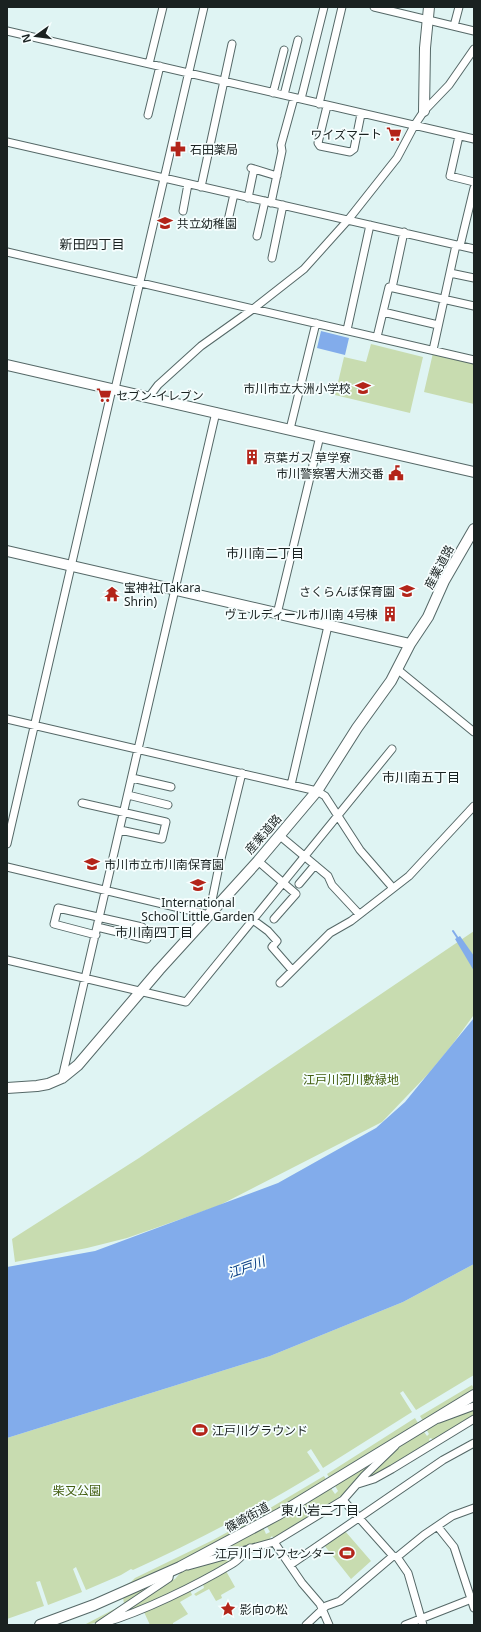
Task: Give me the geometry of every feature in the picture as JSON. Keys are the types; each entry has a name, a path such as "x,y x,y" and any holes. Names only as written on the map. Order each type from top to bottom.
{"main road":[{"path":"424,110 425,48 429,7"},
{"path":"7,367 216,412 474,472"},
{"name":"産業道路","path":"7,1088 37,1086 62,1078 78,1065 140,992 258,861 317,791 397,669 410,644 428,618 442,584 474,529"},
{"path":"7,551 410,644"},
{"name":"篠崎街道","path":"40,1625 94,1605 180,1568 279,1514 474,1395"}],"street":[{"path":"149,64 163,7"},
{"path":"7,844 71,566 140,282 204,7"},
{"path":"257,236 277,176 282,151 281,145 297,99 324,7"},
{"path":"319,104 342,7"},
{"path":"374,7 474,31"},
{"path":"454,26 459,7"},
{"path":"7,30 474,140"},
{"path":"284,96 298,40"},
{"path":"201,186 232,44"},
{"path":"149,397 158,385 201,346 253,309 304,269 348,220 397,158 424,110 448,85 474,49"},
{"path":"273,93 284,50"},
{"path":"148,115 160,66"},
{"path":"327,106 318,143 320,146 350,152 354,150 361,114"},
{"path":"459,136 450,176 474,182"},
{"path":"7,142 474,249"},
{"path":"248,198 253,169 277,176"},
{"path":"183,211 188,184"},
{"path":"433,350 450,273 474,188"},
{"path":"227,225 234,194"},
{"path":"272,258 283,206"},
{"path":"347,330 370,225"},
{"path":"392,288 404,232"},
{"path":"7,252 474,360"},
{"path":"450,273 474,278"},
{"path":"377,337 389,287 474,306"},
{"path":"383,312 438,325"},
{"path":"290,429 316,323"},
{"path":"62,1078 216,412"},
{"path":"277,614 320,436"},
{"path":"292,785 328,626"},
{"path":"397,669 474,732"},
{"path":"7,719 317,791 325,796 360,850 393,888"},
{"path":"7,960 186,1002 392,749"},
{"path":"7,867 209,915 242,773"},
{"path":"132,778 171,787"},
{"path":"128,795 168,805"},
{"path":"82,803 166,822 162,839 120,830"},
{"path":"280,983 330,933 359,914 409,876 474,806"},
{"path":"279,836 306,856 328,876 332,885 359,914"},
{"path":"258,861 296,894 274,919"},
{"path":"299,884 316,865"},
{"path":"142,927 58,908 54,924 147,939"},
{"path":"254,920 268,931 277,941 272,947 292,970"},
{"path":"431,1420 449,1417 474,1406"},
{"path":"358,1485 374,1479 392,1469 474,1419"},
{"path":"180,1568 274,1542 343,1500 358,1485 364,1476 405,1436"},
{"path":"290,1565 443,1460 474,1443"},
{"path":"343,1500 408,1573 422,1621"},
{"path":"306,1625 322,1609 340,1601 424,1535 438,1527 452,1516 474,1508"},
{"path":"438,1527 454,1547 473,1599 474,1608"},
{"path":"274,1542 322,1609 329,1625"},
{"path":"101,1624 147,1606 232,1565 251,1548"},
{"path":"101,1624 169,1578 170,1572"},
{"path":"405,1625 422,1621 473,1599"}],"green space":[{"path":"371,344 423,357 410,413 335,395 344,357 366,362"},
{"path":"433,353 474,363 474,404 424,392"},
{"name":"江戸川河川敷緑地","path":"474,931 473,1016 429,1073 382,1122 218,1206 127,1238 87,1248 15,1262 12,1239 139,1158"},
{"name":"柴又公園","path":"474,1264 474,1375 416,1410 403,1391 400,1393 412,1412 323,1468 311,1449 307,1452 320,1471 228,1524 181,1548 86,1590 76,1567 73,1569 82,1592 48,1605 40,1581 36,1582 44,1606 7,1619 7,1438 270,1356 403,1302"},
{"path":"472,1385 474,1389 470,1393 423,1421 420,1416"},
{"path":"474,1408 474,1416 433,1440 431,1438 429,1439 430,1442 370,1478 365,1477 422,1429 427,1436 429,1434 425,1427"},
{"path":"415,1418 418,1423 330,1479 327,1474"},
{"path":"390,1449 342,1498 341,1496 339,1497 340,1499 274,1539 272,1536 270,1538 271,1541 245,1546 204,1559 263,1527 266,1534 270,1532 266,1525 330,1487 335,1494 338,1491 334,1484"},
{"path":"324,1476 327,1481 263,1519 260,1514"},
{"path":"257,1516 259,1521 189,1558 100,1598 131,1582 135,1578 213,1540"},
{"name":"江戸川ゴルフセンター","path":"345,1531 371,1561 351,1579 324,1545"},
{"path":"246,1550 218,1570 184,1588 115,1617 164,1584 175,1579 183,1570"},
{"path":"226,1571 235,1587 221,1595 222,1598 216,1601 209,1589 196,1596 194,1594 204,1588 203,1584"},
{"path":"163,1579 101,1622 84,1625 124,1604 123,1597"},
{"path":"190,1590 192,1595 180,1602 188,1614 173,1623 173,1625 150,1625 144,1612"}],"water":[{"path":"321,331 349,338 345,355 317,348"},
{"path":"460,936 474,956 474,971 455,939"},
{"name":"江戸川","path":"474,1018 474,1264 403,1302 270,1356 7,1438 7,1267 95,1251 278,1183 376,1128 405,1102"}],"waterway":[{"path":"453,931 459,940"}],"place":[{"name":"ワイズマート","path":"394,134"},
{"name":"石田薬局","path":"178,149"},
{"name":"共立幼稚園","path":"165,223"},
{"name":"市川市立大洲小学校","path":"363,388"},
{"name":"セブン-イレブン","path":"104,395"},
{"name":"京葉ガス 草学寮","path":"252,457"},
{"name":"市川警察署大洲交番","path":"396,473"},
{"name":"さくらんぼ保育園","path":"407,591"},
{"name":"宝神社(Takara Shrin)","path":"112,594"},
{"name":"ヴェルディール市川南 4号棟","path":"390,614"},
{"name":"市川市立市川南保育園","path":"92,864"},
{"name":"International School Little Garden","path":"198,885"},
{"name":"江戸川グラウンド","path":"200,1430"},
{"name":"江戸川ゴルフセンター","path":"347,1553"},
{"name":"影向の松","path":"228,1609"}],"district":[{"name":"新田四丁目","path":"92,244"},
{"name":"市川南二丁目","path":"265,553"},
{"name":"市川南五丁目","path":"421,777"},
{"name":"市川南四丁目","path":"154,932"},
{"name":"東小岩二丁目","path":"320,1510"}]}
